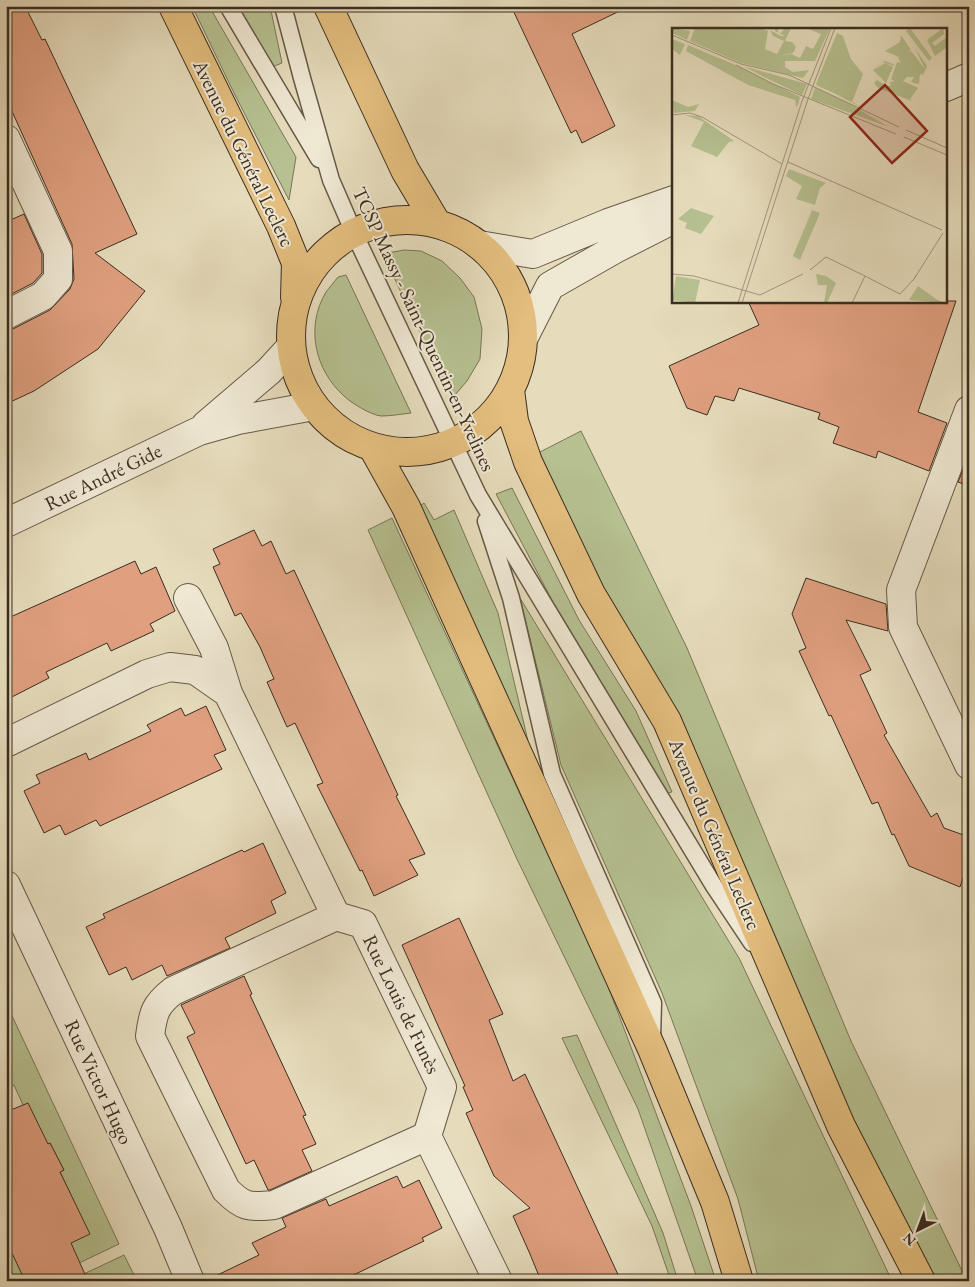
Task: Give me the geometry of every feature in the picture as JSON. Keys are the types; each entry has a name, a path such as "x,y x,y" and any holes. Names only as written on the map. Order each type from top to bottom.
{"main road":[{"name":"Avenue du Général Leclerc","path":"173,6 284,233 296,263 294,304"},
{"path":"328,6 405,170 437,224"},
{"path":"409,220 437,224 459,233 478,245 503,272 515,296 523,339 519,365 510,390 486,422 453,444 427,451 400,453 373,448 340,432 314,406 298,378 291,347 294,304 307,276 328,250 354,233 380,223 409,220"},
{"name":"Avenue du Général Leclerc","path":"510,390 514,421 526,456 591,594 668,721 841,1126 921,1281"},
{"path":"373,448 406,507 652,1049 714,1202 739,1281"}],"street":[{"path":"948,86 969,77"},
{"path":"6,139 58,251 58,278 43,296 6,314"},
{"path":"478,245 533,254 608,223 672,201"},
{"path":"523,339 550,286 615,249 672,220"},
{"name":"Rue André Gide","path":"199,431 268,371 291,347"},
{"name":"Rue André Gide","path":"6,523 199,431 238,420 314,406"},
{"path":"969,410 901,590 903,627 969,765"},
{"path":"188,598 214,648 228,693 336,916 173,991 161,1001 153,1017 150,1036 226,1190 238,1202 256,1207 274,1205 427,1136 498,1281"},
{"path":"6,743 147,674 170,667 194,670 228,693"},
{"name":"Rue Victor Hugo","path":"6,885 168,1228 190,1281"},
{"name":"Rue Louis de Funès","path":"336,916 363,924 442,1087 427,1136"}],"lane":[{"name":"TCSP Massy - Saint-Quentin-en-Yvelines","path":"228,6 331,180 354,233 478,495 714,886 780,987"},
{"name":"TCSP Massy - Saint-Quentin-en-Yvelines","path":"283,6 331,180"},
{"name":"TCSP Massy - Saint-Quentin-en-Yvelines","path":"478,495 511,598 552,774 653,1003 652,1049"}],"green space":[{"path":"192,6 209,6 296,157 289,200 235,95"},
{"path":"237,6 270,6 282,63 272,67"},
{"path":"404,250 421,251 442,261 460,278 474,297 482,329 480,359 467,381 455,395 449,394 383,254"},
{"path":"346,275 411,413 381,416 367,411 344,396 326,374 316,347 316,319 326,292 338,277"},
{"path":"581,431 687,648 851,1041 967,1281 934,1281 868,1162 685,729 660,682 596,578 538,453"},
{"path":"512,488 579,620 636,711 672,792 667,793 553,602 496,494"},
{"path":"424,503 434,520 454,510 498,613 535,771 417,508"},
{"path":"392,518 603,973 691,1206 716,1281 698,1281 638,1109 516,857 368,530"},
{"path":"520,598 739,958 892,1281 759,1281 738,1199 662,993 561,765"},
{"path":"6,1003 119,1244 77,1264 45,1208 71,1195 60,1172 64,1170 50,1143 35,1150 23,1105 14,1085 6,1089"},
{"path":"577,1035 663,1233 678,1281 671,1281 652,1226 562,1038"},
{"path":"6,1202 32,1281 16,1281 6,1259"},
{"path":"124,1255 137,1281 69,1281"}],"building":[{"path":"6,6 25,6 42,40 45,39 137,234 95,253 145,291 98,349 34,391 6,404 6,330 13,329 50,310 70,289 74,279 72,244 6,98"},
{"path":"511,6 630,6 572,34 615,126 582,143 576,130 571,133"},
{"path":"24,214 42,254 42,273 33,283 6,297 6,222"},
{"path":"956,301 918,412 947,423 929,471 878,451 876,458 833,443 839,427 818,419 820,413 739,388 734,401 715,396 707,415 687,408 669,366 759,325 748,302"},
{"path":"969,455 969,486 958,482"},
{"path":"254,530 262,546 271,541 286,574 294,570 398,795 396,796 425,854 409,860 418,875 374,896 317,785 323,783 295,723 287,727 267,682 274,679 260,647 241,613 235,616 213,567 220,564 213,549"},
{"path":"135,561 141,574 156,567 175,611 150,624 154,631 111,651 107,643 46,672 49,678 6,700 6,619"},
{"path":"806,578 886,604 888,631 846,620 871,670 860,675 887,733 884,735 931,817 937,813 944,828 969,837 969,881 963,878 960,887 909,866 894,834 892,835 878,802 872,804 799,651 806,648 792,614"},
{"path":"206,706 226,750 214,755 222,769 100,826 96,820 65,835 60,825 44,833 24,791 40,783 36,775 86,753 89,760 151,731 147,725 181,708 185,716"},
{"path":"263,843 286,893 271,901 276,913 225,938 230,948 167,976 162,965 132,980 126,967 109,975 86,927 105,918 103,914 242,850 244,852"},
{"path":"459,918 503,1014 489,1020 513,1081 525,1074 621,1281 541,1281 513,1216 530,1208 494,1176 472,1127 466,1113 473,1110 463,1087 465,1086 402,945"},
{"path":"244,976 252,994 250,995 306,1115 303,1116 316,1144 302,1150 312,1171 270,1190 268,1190 254,1160 246,1164 187,1037 195,1033 181,1005"},
{"path":"28,1103 48,1144 50,1143 64,1170 60,1172 90,1234 71,1243 88,1281 25,1281 6,1240 6,1112"},
{"path":"397,1176 403,1188 419,1180 442,1228 422,1238 424,1241 341,1281 205,1281 259,1255 252,1243 286,1227 282,1218 326,1199 329,1206"}]}
